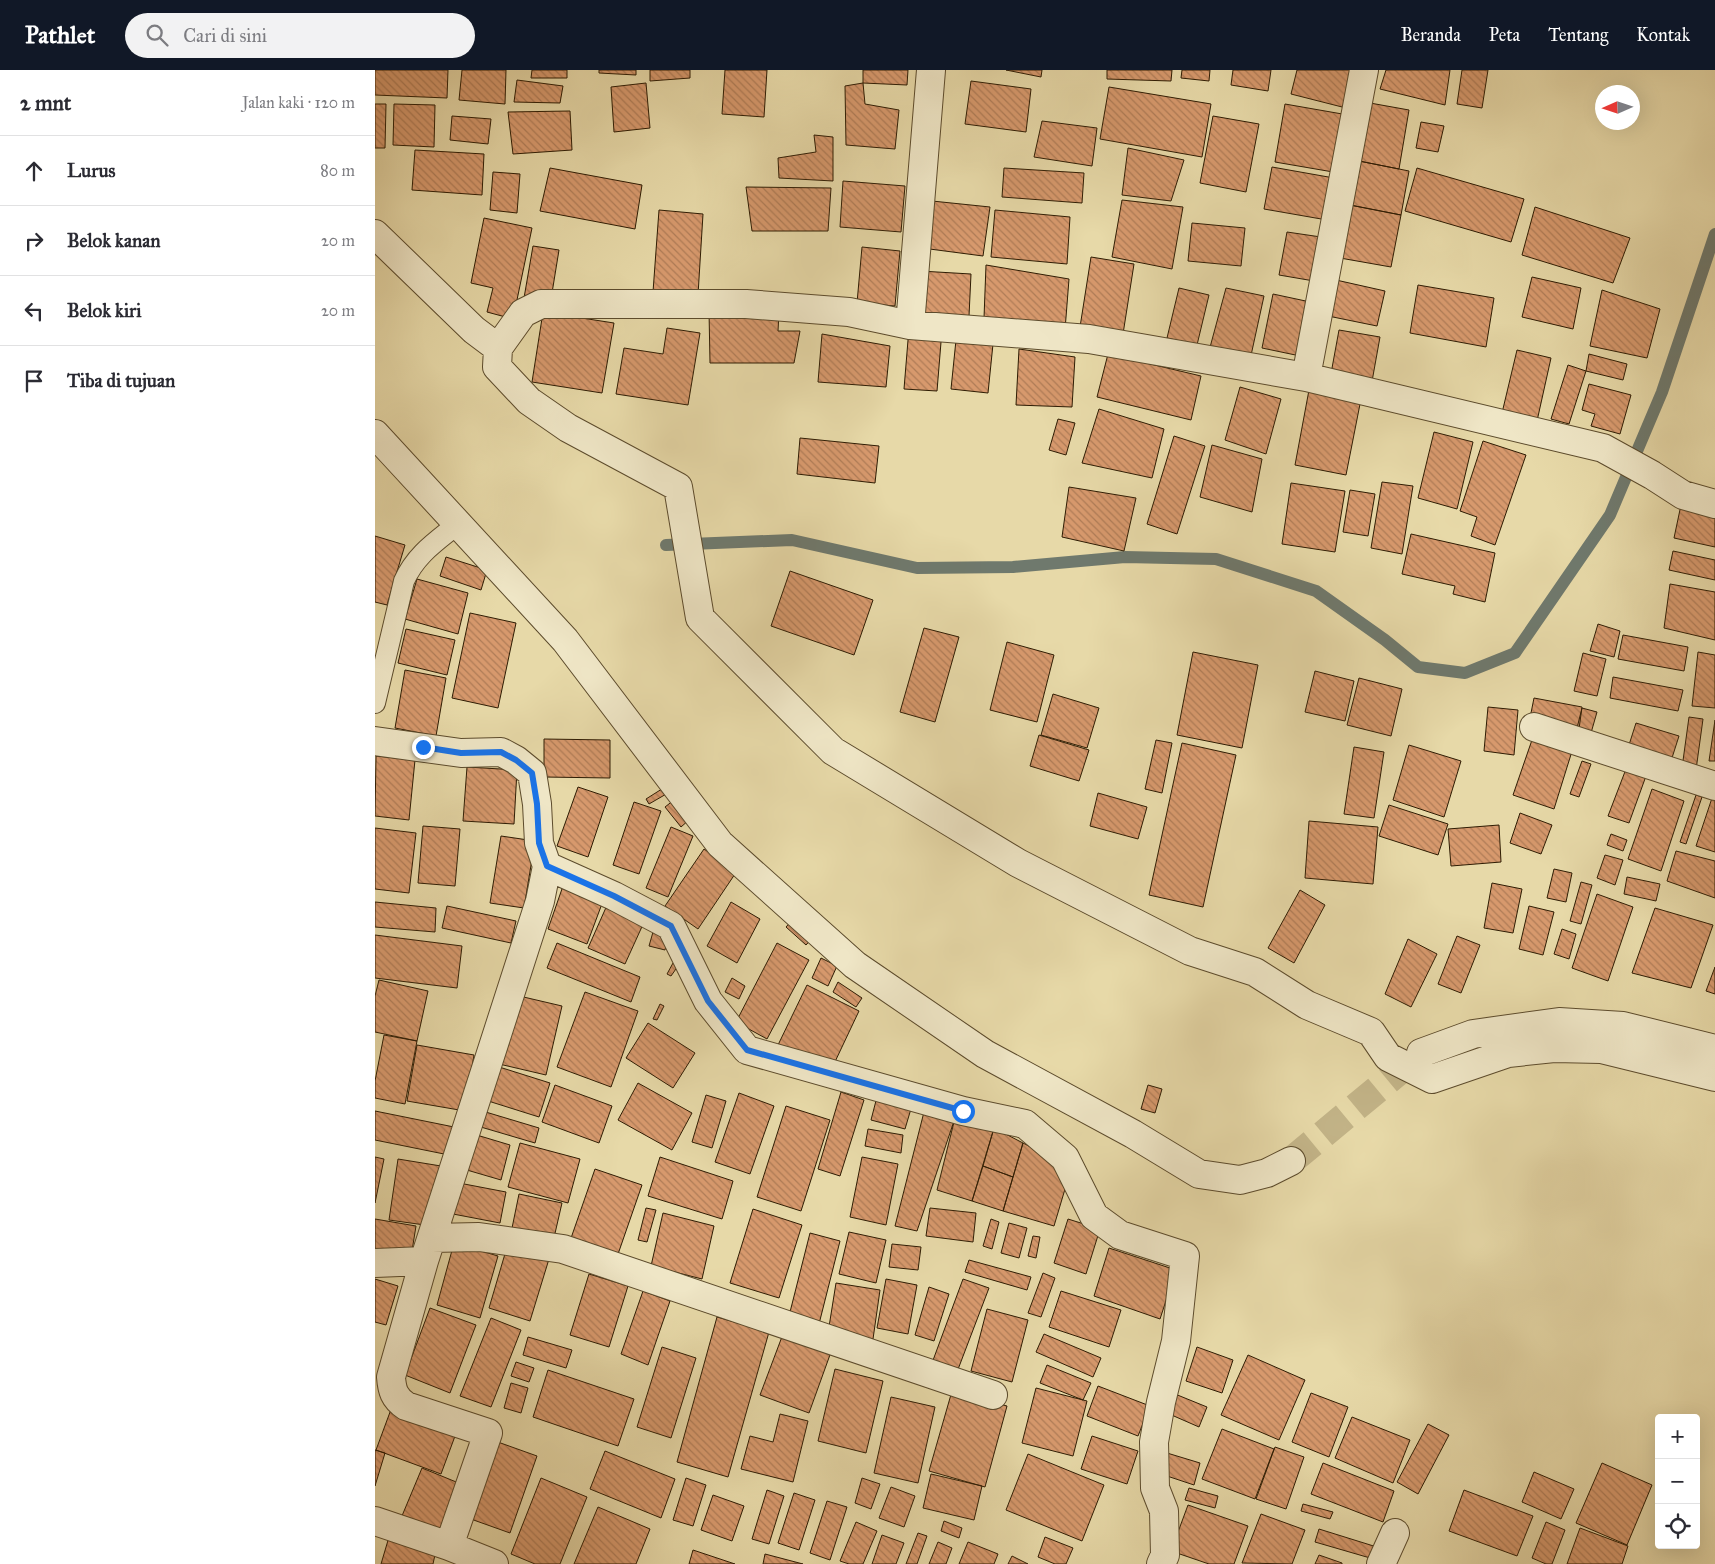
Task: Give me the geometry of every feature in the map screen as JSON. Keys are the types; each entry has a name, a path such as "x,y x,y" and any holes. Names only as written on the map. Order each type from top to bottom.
{"street":[{"path":"910,325 931,70"},
{"path":"1307,377 1364,70"},
{"path":"375,234 474,330 498,348"},
{"path":"1715,504 1683,495 1651,474 1603,448 1307,377 1089,339 910,325 849,312 746,304 541,304 523,313 498,348 497,367 529,401 568,428 679,487 700,618 833,751 1027,867 1190,951 1255,972 1307,1006 1371,1032 1388,1057 1432,1078 1508,1053 1554,1048 1601,1049 1715,1077"},
{"path":"375,434 565,640 720,844 855,964 985,1054 1133,1134 1199,1174 1240,1180 1267,1173 1291,1161"},
{"path":"1534,727 1715,786"},
{"path":"375,741 461,753 501,752 516,760 532,773 537,804 539,843 547,866 540,902 428,1250 391,1377 392,1389 397,1400 406,1406 488,1433 449,1546"},
{"path":"547,866 614,896 671,926 708,1001 747,1050 963,1111 1025,1124 1065,1158 1094,1216 1120,1235 1185,1256 1176,1341 1161,1402 1154,1442 1155,1488 1164,1511 1165,1555 1161,1564"},
{"path":"1421,1053 1473,1034 1559,1022 1623,1026 1715,1049"},
{"path":"375,1263 479,1237 563,1249 993,1395"},
{"path":"375,1521 449,1546 494,1564"},
{"path":"1381,1564 1395,1533"}],"lane":[{"path":"375,703 404,581 410,568 420,555 459,523"}],"building":[{"path":"375,70 448,70 447,98 375,95"},
{"path":"462,70 506,70 505,104 459,100"},
{"path":"532,70 567,70 567,78 531,78"},
{"path":"599,70 636,70 636,75 599,73"},
{"path":"650,70 690,70 690,78 650,81"},
{"path":"725,70 767,70 764,117 722,114"},
{"path":"863,70 908,70 907,85 863,83"},
{"path":"1006,70 1042,70 1041,77"},
{"path":"1107,70 1172,70 1171,81 1107,79"},
{"path":"1182,70 1210,70 1209,81 1181,78"},
{"path":"1233,70 1271,70 1268,91 1231,85"},
{"path":"1297,70 1355,70 1346,108 1291,94"},
{"path":"1386,70 1450,70 1445,105 1380,89"},
{"path":"1462,70 1488,70 1482,108 1457,104"},
{"path":"517,80 563,86 560,103 514,102"},
{"path":"971,81 1031,89 1026,132 965,124"},
{"path":"646,83 650,128 614,132 611,87"},
{"path":"863,83 865,104 899,110 895,149 846,145 845,86"},
{"path":"1109,87 1211,104 1202,157 1100,139"},
{"path":"1370,103 1409,110 1399,169 1359,161"},
{"path":"375,104 386,104 385,148 375,148"},
{"path":"394,104 435,105 434,147 393,145"},
{"path":"1285,104 1348,115 1339,173 1275,162"},
{"path":"570,111 572,150 513,154 508,112"},
{"path":"452,116 491,119 488,144 450,140"},
{"path":"1213,116 1259,124 1246,192 1200,183"},
{"path":"1042,121 1097,128 1092,166 1034,157"},
{"path":"1421,122 1444,126 1438,152 1416,148"},
{"path":"814,135 833,137 833,181 779,178 778,158 816,152"},
{"path":"1128,148 1184,160 1171,201 1122,195"},
{"path":"415,150 484,154 482,195 412,190"},
{"path":"1359,161 1409,171 1401,215 1350,205"},
{"path":"1272,167 1334,178 1327,220 1264,209"},
{"path":"550,168 642,185 635,229 540,211"},
{"path":"1004,168 1084,173 1082,203 1002,197"},
{"path":"1417,168 1524,199 1511,242 1405,211"},
{"path":"493,172 520,174 517,213 490,210"},
{"path":"843,181 905,186 901,232 840,227"},
{"path":"746,187 831,188 828,231 752,231"},
{"path":"1122,200 1183,207 1172,269 1112,257"},
{"path":"932,201 990,207 983,256 922,248"},
{"path":"1350,205 1401,215 1391,267 1340,258"},
{"path":"1535,207 1630,238 1613,283 1522,255"},
{"path":"659,210 703,214 698,295 653,292"},
{"path":"995,210 1070,217 1067,264 991,257"},
{"path":"484,218 532,228 513,319 487,312 493,288 471,283"},
{"path":"1192,223 1245,228 1241,266 1188,261"},
{"path":"1287,232 1321,237 1314,281 1279,275"},
{"path":"533,246 559,250 552,293 538,291 536,300 524,298"},
{"path":"862,247 900,251 895,306 857,303"},
{"path":"1091,257 1134,264 1123,334 1080,327"},
{"path":"986,265 1069,279 1065,330 984,318"},
{"path":"920,271 971,274 969,316 917,313"},
{"path":"1532,277 1581,288 1573,329 1522,317"},
{"path":"1336,280 1385,291 1377,326 1328,316"},
{"path":"1418,285 1494,298 1486,347 1410,333"},
{"path":"1179,288 1209,295 1197,345 1167,338"},
{"path":"1226,288 1264,296 1250,360 1209,351"},
{"path":"1602,290 1660,309 1647,358 1590,346"},
{"path":"1273,294 1315,303 1305,357 1262,348"},
{"path":"709,311 779,313 778,331 800,331 794,363 710,363"},
{"path":"543,312 614,323 602,393 532,382"},
{"path":"667,328 700,333 688,405 616,394 624,348 663,354"},
{"path":"909,328 942,330 937,391 904,389"},
{"path":"1339,330 1380,337 1371,387 1330,379"},
{"path":"822,334 890,346 886,387 818,382"},
{"path":"956,340 993,344 988,393 951,389"},
{"path":"1019,349 1075,357 1072,407 1016,405"},
{"path":"1517,350 1551,358 1537,421 1502,413"},
{"path":"1108,354 1201,376 1191,420 1097,397"},
{"path":"1589,354 1627,364 1623,380 1586,371"},
{"path":"1568,365 1586,371 1569,424 1551,419"},
{"path":"1589,384 1631,395 1620,434 1591,426 1595,414 1582,410"},
{"path":"1240,387 1281,399 1266,454 1225,440"},
{"path":"1309,390 1361,399 1346,475 1295,465"},
{"path":"1099,409 1164,429 1152,478 1082,463"},
{"path":"1058,419 1075,423 1066,455 1049,450"},
{"path":"1434,432 1473,442 1457,509 1418,498"},
{"path":"1174,436 1205,446 1177,534 1147,524"},
{"path":"800,438 879,446 875,483 797,474"},
{"path":"1483,441 1526,455 1495,545 1471,536 1477,517 1460,511"},
{"path":"1212,445 1262,459 1252,512 1200,497"},
{"path":"1382,482 1413,486 1402,554 1371,548"},
{"path":"1291,483 1345,491 1335,552 1282,544"},
{"path":"1069,487 1136,498 1124,551 1062,537"},
{"path":"1350,490 1375,494 1368,536 1343,532"},
{"path":"1681,505 1715,512 1715,547 1674,538"},
{"path":"1411,534 1495,553 1485,602 1453,594 1455,586 1402,574"},
{"path":"375,536 405,545 387,605 375,602"},
{"path":"1673,551 1715,560 1715,580 1669,570"},
{"path":"446,557 487,570 481,590 440,576"},
{"path":"790,571 873,600 854,655 771,626"},
{"path":"417,579 468,593 458,634 405,619"},
{"path":"1670,584 1715,592 1715,640 1664,628"},
{"path":"470,613 516,623 498,708 452,698"},
{"path":"1598,624 1620,631 1614,657 1590,651"},
{"path":"924,628 959,637 935,722 900,712"},
{"path":"406,629 455,640 447,675 398,663"},
{"path":"1623,635 1688,647 1684,671 1618,659"},
{"path":"1007,642 1054,655 1037,722 990,710"},
{"path":"1193,652 1258,665 1242,748 1177,735"},
{"path":"1698,652 1715,655 1715,708 1692,706"},
{"path":"1583,653 1606,659 1597,696 1574,691"},
{"path":"405,670 446,678 436,736 395,728"},
{"path":"1315,671 1354,681 1345,721 1305,712"},
{"path":"1613,677 1683,690 1678,711 1610,698"},
{"path":"1359,678 1402,689 1391,736 1347,725"},
{"path":"1053,694 1099,708 1087,748 1041,735"},
{"path":"1534,698 1582,707 1579,729 1530,718"},
{"path":"1488,707 1518,710 1514,755 1484,751"},
{"path":"1582,708 1597,712 1589,740 1575,736"},
{"path":"1689,717 1703,719 1696,770 1682,768"},
{"path":"1715,720 1715,761 1709,761"},
{"path":"1636,723 1679,736 1671,761 1628,748"},
{"path":"1039,735 1089,750 1079,781 1030,766"},
{"path":"1533,737 1573,748 1554,809 1513,795"},
{"path":"544,739 610,740 610,778 544,777"},
{"path":"1156,740 1172,743 1162,793 1145,789"},
{"path":"1182,743 1236,755 1203,907 1149,895"},
{"path":"1409,745 1461,761 1444,817 1393,800"},
{"path":"1354,747 1384,752 1374,818 1344,814"},
{"path":"376,756 415,760 409,820 375,816"},
{"path":"1582,761 1591,764 1579,797 1570,794"},
{"path":"467,767 517,770 514,824 463,821"},
{"path":"1626,769 1646,776 1629,823 1608,816"},
{"path":"578,787 608,797 588,857 557,846"},
{"path":"665,787 668,793 649,804 646,799"},
{"path":"1652,789 1684,801 1661,871 1628,859"},
{"path":"1715,792 1715,852 1696,846"},
{"path":"1098,793 1147,807 1138,839 1090,826"},
{"path":"1696,795 1702,797 1686,844 1680,842"},
{"path":"674,800 690,819 681,827 665,807"},
{"path":"634,802 661,811 639,874 613,865"},
{"path":"1389,805 1448,824 1438,855 1379,836"},
{"path":"1520,813 1552,825 1541,854 1510,843"},
{"path":"1309,821 1378,827 1373,884 1305,878"},
{"path":"1499,825 1501,862 1451,866 1448,829"},
{"path":"423,826 460,829 455,886 418,883"},
{"path":"671,827 693,836 668,897 646,888"},
{"path":"375,828 416,833 409,893 375,889"},
{"path":"1611,834 1627,840 1623,851 1607,845"},
{"path":"501,836 535,841 524,908 490,903"},
{"path":"704,849 737,871 698,929 665,906"},
{"path":"1676,851 1715,861 1715,898 1667,881"},
{"path":"1605,855 1623,860 1615,885 1597,878"},
{"path":"1554,869 1572,873 1566,902 1547,898"},
{"path":"1627,877 1660,884 1656,901 1624,894"},
{"path":"1581,882 1592,885 1581,924 1570,921"},
{"path":"1492,883 1522,889 1513,933 1484,928"},
{"path":"563,886 603,901 587,944 548,929"},
{"path":"1300,890 1325,905 1294,963 1268,948"},
{"path":"1597,894 1633,907 1608,981 1572,968"},
{"path":"375,902 436,908 435,932 375,927"},
{"path":"731,902 760,919 737,963 707,946"},
{"path":"608,903 645,920 625,964 588,948"},
{"path":"447,906 516,921 511,943 442,928"},
{"path":"1529,906 1554,912 1543,955 1519,949"},
{"path":"1655,908 1713,925 1691,988 1632,973"},
{"path":"795,917 815,935 806,945 786,927"},
{"path":"1562,929 1576,934 1569,959 1554,954"},
{"path":"653,932 668,937 665,950 649,946"},
{"path":"375,935 462,946 457,988 375,978"},
{"path":"1457,936 1480,945 1461,993 1438,984"},
{"path":"1408,939 1437,954 1411,1007 1385,994"},
{"path":"557,943 640,977 631,1002 547,968"},
{"path":"777,943 809,960 767,1039 736,1022"},
{"path":"821,958 837,966 828,986 812,978"},
{"path":"673,963 678,966 671,976 667,974"},
{"path":"1715,967 1715,994 1706,991"},
{"path":"732,978 745,986 739,999 725,992"},
{"path":"379,980 428,991 417,1041 375,1032 375,996"},
{"path":"838,982 862,998 856,1007 833,992"},
{"path":"807,985 859,1011 833,1066 778,1045"},
{"path":"585,992 638,1011 611,1087 557,1067"},
{"path":"515,995 562,1006 546,1075 499,1064"},
{"path":"660,1004 664,1006 657,1020 653,1019"},
{"path":"648,1023 695,1053 673,1088 626,1058"},
{"path":"384,1035 417,1041 405,1104 375,1098 375,1081"},
{"path":"417,1045 474,1055 465,1111 407,1101"},
{"path":"496,1066 550,1083 539,1117 485,1100"},
{"path":"638,1083 692,1113 672,1150 618,1120"},
{"path":"555,1085 612,1106 599,1143 542,1122"},
{"path":"1148,1085 1162,1089 1155,1113 1141,1109"},
{"path":"841,1092 864,1100 840,1176 818,1169"},
{"path":"739,1093 774,1106 750,1174 715,1162"},
{"path":"878,1093 913,1102 905,1129 871,1120"},
{"path":"706,1095 726,1101 712,1148 692,1142"},
{"path":"786,1106 830,1120 801,1211 757,1197"},
{"path":"925,1108 955,1118 917,1231 895,1226"},
{"path":"479,1110 539,1128 535,1143 474,1125"},
{"path":"375,1111 454,1127 449,1155 375,1140"},
{"path":"955,1118 994,1128 972,1201 937,1190"},
{"path":"994,1128 1023,1143 1013,1177 983,1166"},
{"path":"868,1129 903,1135 901,1153 865,1146"},
{"path":"470,1133 510,1145 501,1180 460,1168"},
{"path":"520,1143 580,1159 568,1203 508,1187"},
{"path":"1023,1143 1050,1157 1068,1179 1054,1226 1003,1211"},
{"path":"375,1157 384,1159 375,1203"},
{"path":"660,1157 733,1181 722,1219 648,1196"},
{"path":"862,1157 898,1164 886,1225 850,1217"},
{"path":"398,1159 441,1166 432,1226 389,1220"},
{"path":"983,1166 1013,1177 1003,1211 972,1201"},
{"path":"595,1169 642,1185 617,1257 570,1241"},
{"path":"459,1183 506,1192 500,1223 453,1214"},
{"path":"519,1194 562,1203 553,1242 511,1233"},
{"path":"646,1208 656,1210 647,1242 638,1240"},
{"path":"930,1208 976,1213 973,1242 926,1236"},
{"path":"753,1209 802,1225 779,1298 730,1283"},
{"path":"663,1213 714,1226 702,1279 651,1266"},
{"path":"375,1219 416,1226 411,1257 375,1251"},
{"path":"991,1219 999,1222 992,1249 983,1246"},
{"path":"1068,1219 1100,1229 1086,1274 1054,1263"},
{"path":"1009,1223 1027,1228 1019,1258 1001,1253"},
{"path":"849,1232 886,1240 876,1283 839,1274"},
{"path":"810,1233 840,1241 819,1324 789,1316"},
{"path":"1033,1236 1040,1237 1036,1258 1028,1256"},
{"path":"454,1243 498,1256 480,1318 437,1305"},
{"path":"892,1244 921,1247 918,1270 889,1267"},
{"path":"507,1247 549,1259 530,1321 489,1308"},
{"path":"1109,1248 1176,1270 1160,1319 1094,1296"},
{"path":"969,1260 1031,1277 1027,1290 965,1272"},
{"path":"1043,1273 1055,1278 1041,1317 1028,1313"},
{"path":"589,1274 628,1286 609,1347 570,1335"},
{"path":"375,1279 398,1286 386,1325 375,1322"},
{"path":"886,1279 917,1285 908,1334 877,1328"},
{"path":"963,1279 989,1288 957,1372 932,1363"},
{"path":"836,1283 880,1290 873,1339 828,1333"},
{"path":"929,1287 949,1294 934,1341 915,1335"},
{"path":"643,1291 670,1301 648,1365 621,1354"},
{"path":"1061,1291 1121,1310 1109,1347 1049,1327"},
{"path":"430,1308 476,1325 450,1393 405,1375"},
{"path":"987,1309 1028,1320 1012,1382 971,1371"},
{"path":"717,1317 769,1332 728,1477 677,1462"},
{"path":"491,1318 521,1330 491,1407 460,1396"},
{"path":"783,1334 831,1352 809,1413 760,1395"},
{"path":"1044,1334 1101,1358 1093,1377 1036,1352"},
{"path":"528,1337 572,1350 566,1368 523,1355"},
{"path":"662,1347 696,1358 671,1438 637,1427"},
{"path":"1197,1347 1233,1360 1222,1393 1186,1381"},
{"path":"1248,1355 1305,1380 1279,1440 1221,1415"},
{"path":"516,1362 534,1368 529,1382 511,1376"},
{"path":"1047,1365 1091,1383 1083,1400 1040,1383"},
{"path":"835,1369 883,1381 866,1453 818,1441"},
{"path":"548,1370 634,1399 618,1446 533,1417"},
{"path":"511,1383 528,1388 521,1413 504,1408"},
{"path":"1098,1386 1150,1406 1138,1436 1087,1416"},
{"path":"1036,1388 1087,1401 1073,1456 1022,1443"},
{"path":"952,1391 1007,1406 985,1487 929,1471"},
{"path":"1311,1393 1348,1407 1329,1457 1292,1442"},
{"path":"1175,1394 1207,1407 1199,1427 1167,1413"},
{"path":"891,1397 935,1407 918,1483 874,1473"},
{"path":"393,1404 458,1428 441,1474 376,1450"},
{"path":"780,1414 808,1421 793,1482 741,1469 750,1436 773,1442"},
{"path":"1352,1417 1410,1440 1393,1483 1335,1458"},
{"path":"1428,1424 1449,1435 1418,1494 1397,1482"},
{"path":"1222,1429 1274,1449 1255,1499 1202,1479"},
{"path":"1092,1436 1138,1451 1127,1484 1081,1469"},
{"path":"495,1441 537,1456 510,1533 468,1518"},
{"path":"1275,1447 1304,1457 1286,1509 1256,1499"},
{"path":"375,1450 385,1453 375,1486"},
{"path":"605,1451 675,1479 661,1518 590,1489"},
{"path":"1167,1453 1200,1463 1194,1485 1161,1474"},
{"path":"1028,1454 1104,1485 1082,1541 1006,1510"},
{"path":"1323,1463 1394,1491 1383,1522 1311,1494"},
{"path":"1602,1463 1652,1485 1627,1545 1576,1523"},
{"path":"422,1468 466,1486 443,1542 399,1523"},
{"path":"1534,1472 1574,1489 1561,1519 1522,1502"},
{"path":"931,1474 982,1486 974,1520 923,1508"},
{"path":"541,1478 587,1497 560,1564 535,1564 511,1554"},
{"path":"686,1478 706,1485 693,1526 673,1520"},
{"path":"862,1478 880,1484 871,1509 855,1503"},
{"path":"891,1487 915,1496 904,1527 879,1518"},
{"path":"1189,1488 1218,1496 1215,1508 1185,1500"},
{"path":"767,1490 784,1496 769,1544 752,1539"},
{"path":"1464,1490 1533,1516 1517,1556 1449,1531"},
{"path":"794,1493 815,1500 799,1550 778,1543"},
{"path":"713,1495 744,1506 732,1541 701,1530"},
{"path":"827,1501 847,1507 830,1560 810,1553"},
{"path":"1303,1504 1333,1512 1330,1519 1301,1511"},
{"path":"1188,1505 1248,1526 1234,1564 1209,1564 1171,1551"},
{"path":"598,1507 650,1529 636,1564 574,1564"},
{"path":"1261,1514 1305,1530 1292,1564 1242,1563"},
{"path":"944,1521 962,1528 959,1538 941,1531"},
{"path":"856,1522 877,1531 863,1564 849,1564 840,1561"},
{"path":"1546,1522 1565,1530 1552,1564 1546,1564 1532,1558"},
{"path":"1580,1528 1628,1546 1622,1564 1567,1564"},
{"path":"1319,1529 1380,1548 1377,1560 1315,1542"},
{"path":"918,1533 927,1536 917,1564 906,1564"},
{"path":"882,1535 904,1543 896,1564 872,1564"},
{"path":"389,1537 436,1550 433,1564 381,1564"},
{"path":"1045,1537 1073,1548 1066,1564 1055,1564 1038,1557"},
{"path":"938,1542 952,1548 946,1564 929,1564"},
{"path":"968,1542 998,1554 994,1564 959,1564"},
{"path":"693,1550 735,1564 689,1564"},
{"path":"765,1554 803,1564 763,1564"},
{"path":"1319,1555 1342,1563 1342,1564 1315,1564"},
{"path":"1012,1556 1028,1564 1008,1564"}],"waterway":[{"path":"666,545 792,540 917,568 1013,567 1125,557 1216,559 1316,591 1385,640 1418,667 1465,673 1515,653 1610,515 1662,392 1715,234"}],"tunnel":[{"path":"1291,1161 1421,1053"}],"route":[{"path":"423,747 461,753 501,752 516,760 532,773 537,804 539,843 547,866 614,896 671,926 708,1001 747,1050 963,1111"}]}
